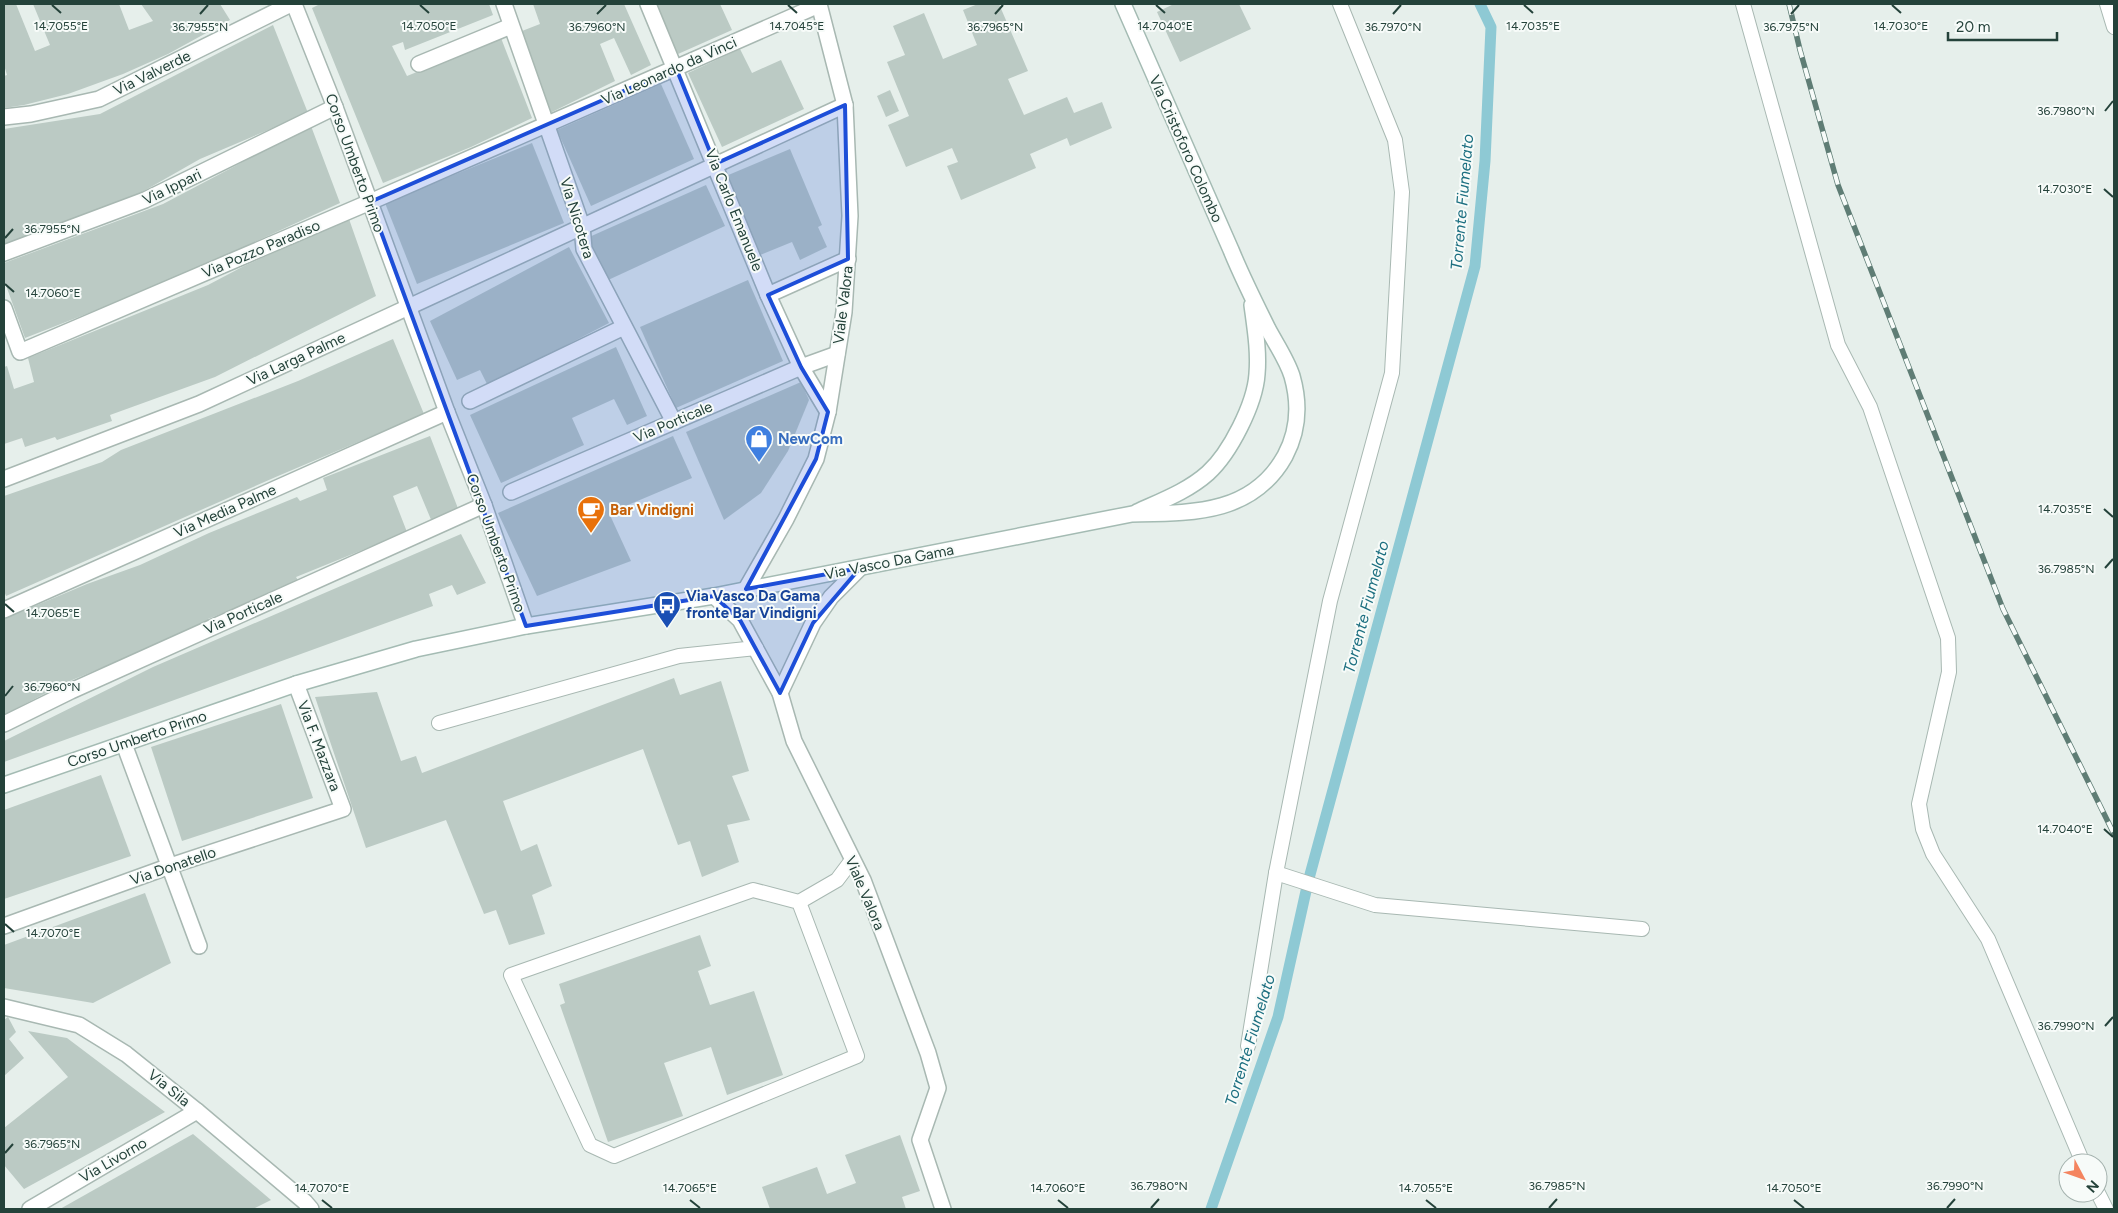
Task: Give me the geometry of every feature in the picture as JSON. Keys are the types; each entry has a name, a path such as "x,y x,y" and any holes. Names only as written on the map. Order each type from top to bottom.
{"street":[{"name":"Corso Umberto Primo","path":"4,785 296,684 416,649 526,626 484,505 447,412 335,107 292,4"},
{"name":"Via Valverde","path":"4,117 30,114 99,99 292,4"},
{"name":"Via Nicotera","path":"504,4 582,226 584,249 674,422"},
{"name":"Via Carlo Emanuele","path":"648,4 768,295 801,366 828,412"},
{"name":"Via Cristoforo Colombo","path":"1123,4 1250,294"},
{"name":"Via Leonardo da Vinci","path":"546,125 819,5"},
{"name":"Viale Valora","path":"746,589 786,519 816,459 828,412 844,312 850,216 844,105 819,5"},
{"path":"419,64 511,26"},
{"name":"Via Larga Palme","path":"4,479 199,404 844,105"},
{"name":"Via Ippari","path":"4,253 146,200 335,107"},
{"name":"Via Pozzo Paradiso","path":"4,308 20,352 546,125"},
{"path":"768,295 848,259"},
{"path":"1132,514 1182,491 1208,473 1230,446 1248,409 1257,376 1257,340 1250,294"},
{"path":"1132,514 1188,513 1226,506 1254,493 1276,472 1290,447 1297,426 1298,399 1291,374 1250,294"},
{"path":"470,401 624,327"},
{"name":"Via Porticale","path":"511,492 801,366 836,354"},
{"name":"Via Media Palme","path":"4,610 447,412"},
{"name":"Via Porticale","path":"4,724 71,691 484,505"},
{"name":"Via Vasco Da Gama","path":"526,626 714,596 1132,514"},
{"path":"780,693 812,623 831,597 860,568"},
{"name":"Viale Valora","path":"714,596 740,620 780,693 794,740 866,889 928,1053 938,1088 920,1140 944,1209"},
{"name":"Via F. Mazzara","path":"296,684 343,809"},
{"path":"124,744 199,946"},
{"name":"Via Donatello","path":"4,926 170,866 343,809"},
{"name":"Via Sila","path":"4,1007 79,1025 126,1054 197,1111 311,1209"},
{"name":"Via Livorno","path":"30,1209 197,1111"}],"lane":[{"path":"1248,1046 1276,873 1330,601 1392,373 1402,192 1395,140 1340,4"},
{"path":"1743,4 1838,345 1870,408 1948,638 1949,672 1919,804 1923,829 1933,854 1988,939 2079,1153"},
{"path":"2107,4 2114,27"},
{"path":"439,723 679,656 756,648"},
{"path":"799,902 857,1056 614,1156 590,1146 511,975 753,890 799,902 836,880 852,860"},
{"path":"1276,873 1375,905 1642,928"}],"highlighted area":[{"path":"676,68 715,164 845,105 848,259 768,295 801,367 828,412 816,459 746,589 860,568 813,623 780,693 740,620 714,596 526,626 370,202"}],"building":[{"path":"4,4 16,4 35,51 50,45 33,4 119,4 129,30 153,21 141,4 220,4 230,20 168,54 123,74 68,94 4,108 4,76 7,75 4,65"},
{"path":"320,4 489,4 493,15 405,50 403,42 392,46 407,76 501,38 532,118 471,147 383,183 312,8"},
{"path":"533,4 624,4 651,65 631,75 614,38 600,44 615,81 550,113 522,31 540,24"},
{"path":"652,4 720,4 732,30 678,54 656,7"},
{"path":"978,4 999,4 1028,71 1008,79 1024,115 1067,97 1074,113 1102,102 1112,128 1070,146 1067,138 1030,154 1036,168 961,200 947,166 958,162 952,148 906,167 888,125 909,116 887,62 905,55 893,26 924,13 943,59 977,45 963,10"},
{"path":"1174,4 1239,4 1251,29 1180,62 1157,12"},
{"path":"273,25 308,113 200,159 142,192 4,245 4,129 100,114"},
{"path":"740,49 752,73 781,60 804,109 722,147 688,73"},
{"path":"661,84 694,159 591,206 557,130"},
{"path":"890,90 899,111 886,117 877,96"},
{"path":"311,126 340,203 163,284 25,338 4,280 4,263 163,204"},
{"path":"532,143 564,223 417,284 385,203"},
{"path":"790,149 822,225 818,227 827,247 800,260 792,242 760,255 726,176"},
{"path":"706,185 725,226 606,281 587,238"},
{"path":"349,219 376,296 215,377 110,415 112,421 57,440 55,437 25,447 22,438 4,444 4,367 7,366 14,389 34,382 28,358 208,285 244,266"},
{"path":"569,247 609,323 488,386 480,370 457,380 430,321"},
{"path":"748,280 783,361 676,408 640,327"},
{"path":"393,339 424,414 6,596 4,591 4,496 102,462 121,450 298,381"},
{"path":"616,347 647,416 627,425 614,399 572,418 584,445 501,483 470,415"},
{"path":"801,382 809,400 788,451 761,493 724,520 686,432"},
{"path":"430,436 459,511 432,522 417,486 393,496 407,532 296,577 299,582 208,619 210,623 65,683 4,715 4,619 87,584 140,565 209,533 297,497 300,501 327,490 323,478"},
{"path":"673,436 692,478 609,513 631,561 537,596 498,513"},
{"path":"461,534 486,583 457,595 452,585 429,594 433,606 4,762 4,741 153,667"},
{"path":"674,678 680,695 721,681 749,771 732,776 750,820 727,825 739,862 702,877 690,841 678,845 643,749 503,801 521,851 537,844 552,886 532,895 545,934 509,945 496,910 484,914 446,820 366,848 315,697 377,692 401,761 416,756 422,773"},
{"path":"281,704 313,798 182,841 151,747"},
{"path":"101,775 131,856 4,899 4,810"},
{"path":"145,893 171,963 93,1003 4,988 4,945"},
{"path":"700,935 711,966 698,971 710,1005 754,991 783,1075 727,1095 711,1047 664,1063 683,1116 608,1142 560,1005 565,1003 559,984"},
{"path":"8,1017 16,1032 9,1039 24,1058 4,1076 4,1020"},
{"path":"28,1031 67,1038 165,1112 24,1189 4,1165 4,1128 68,1077"},
{"path":"193,1134 271,1200 253,1209 60,1209"},
{"path":"900,1135 920,1191 902,1197 906,1209 770,1209 762,1187 817,1167 827,1194 856,1183 845,1155"}],"waterway":[{"name":"Torrente Fiumelato","path":"1211,1209 1278,1017 1308,882 1475,266 1485,161 1491,27 1480,4"}],"railway":[{"path":"1789,4 1838,185 2003,609 2114,834"}],"place":[{"name":"NewCom","path":"759,463"},
{"name":"Bar Vindigni","path":"591,534"},
{"name":"Via Vasco Da Gama fronte Bar Vindigni","path":"667,629"}]}
